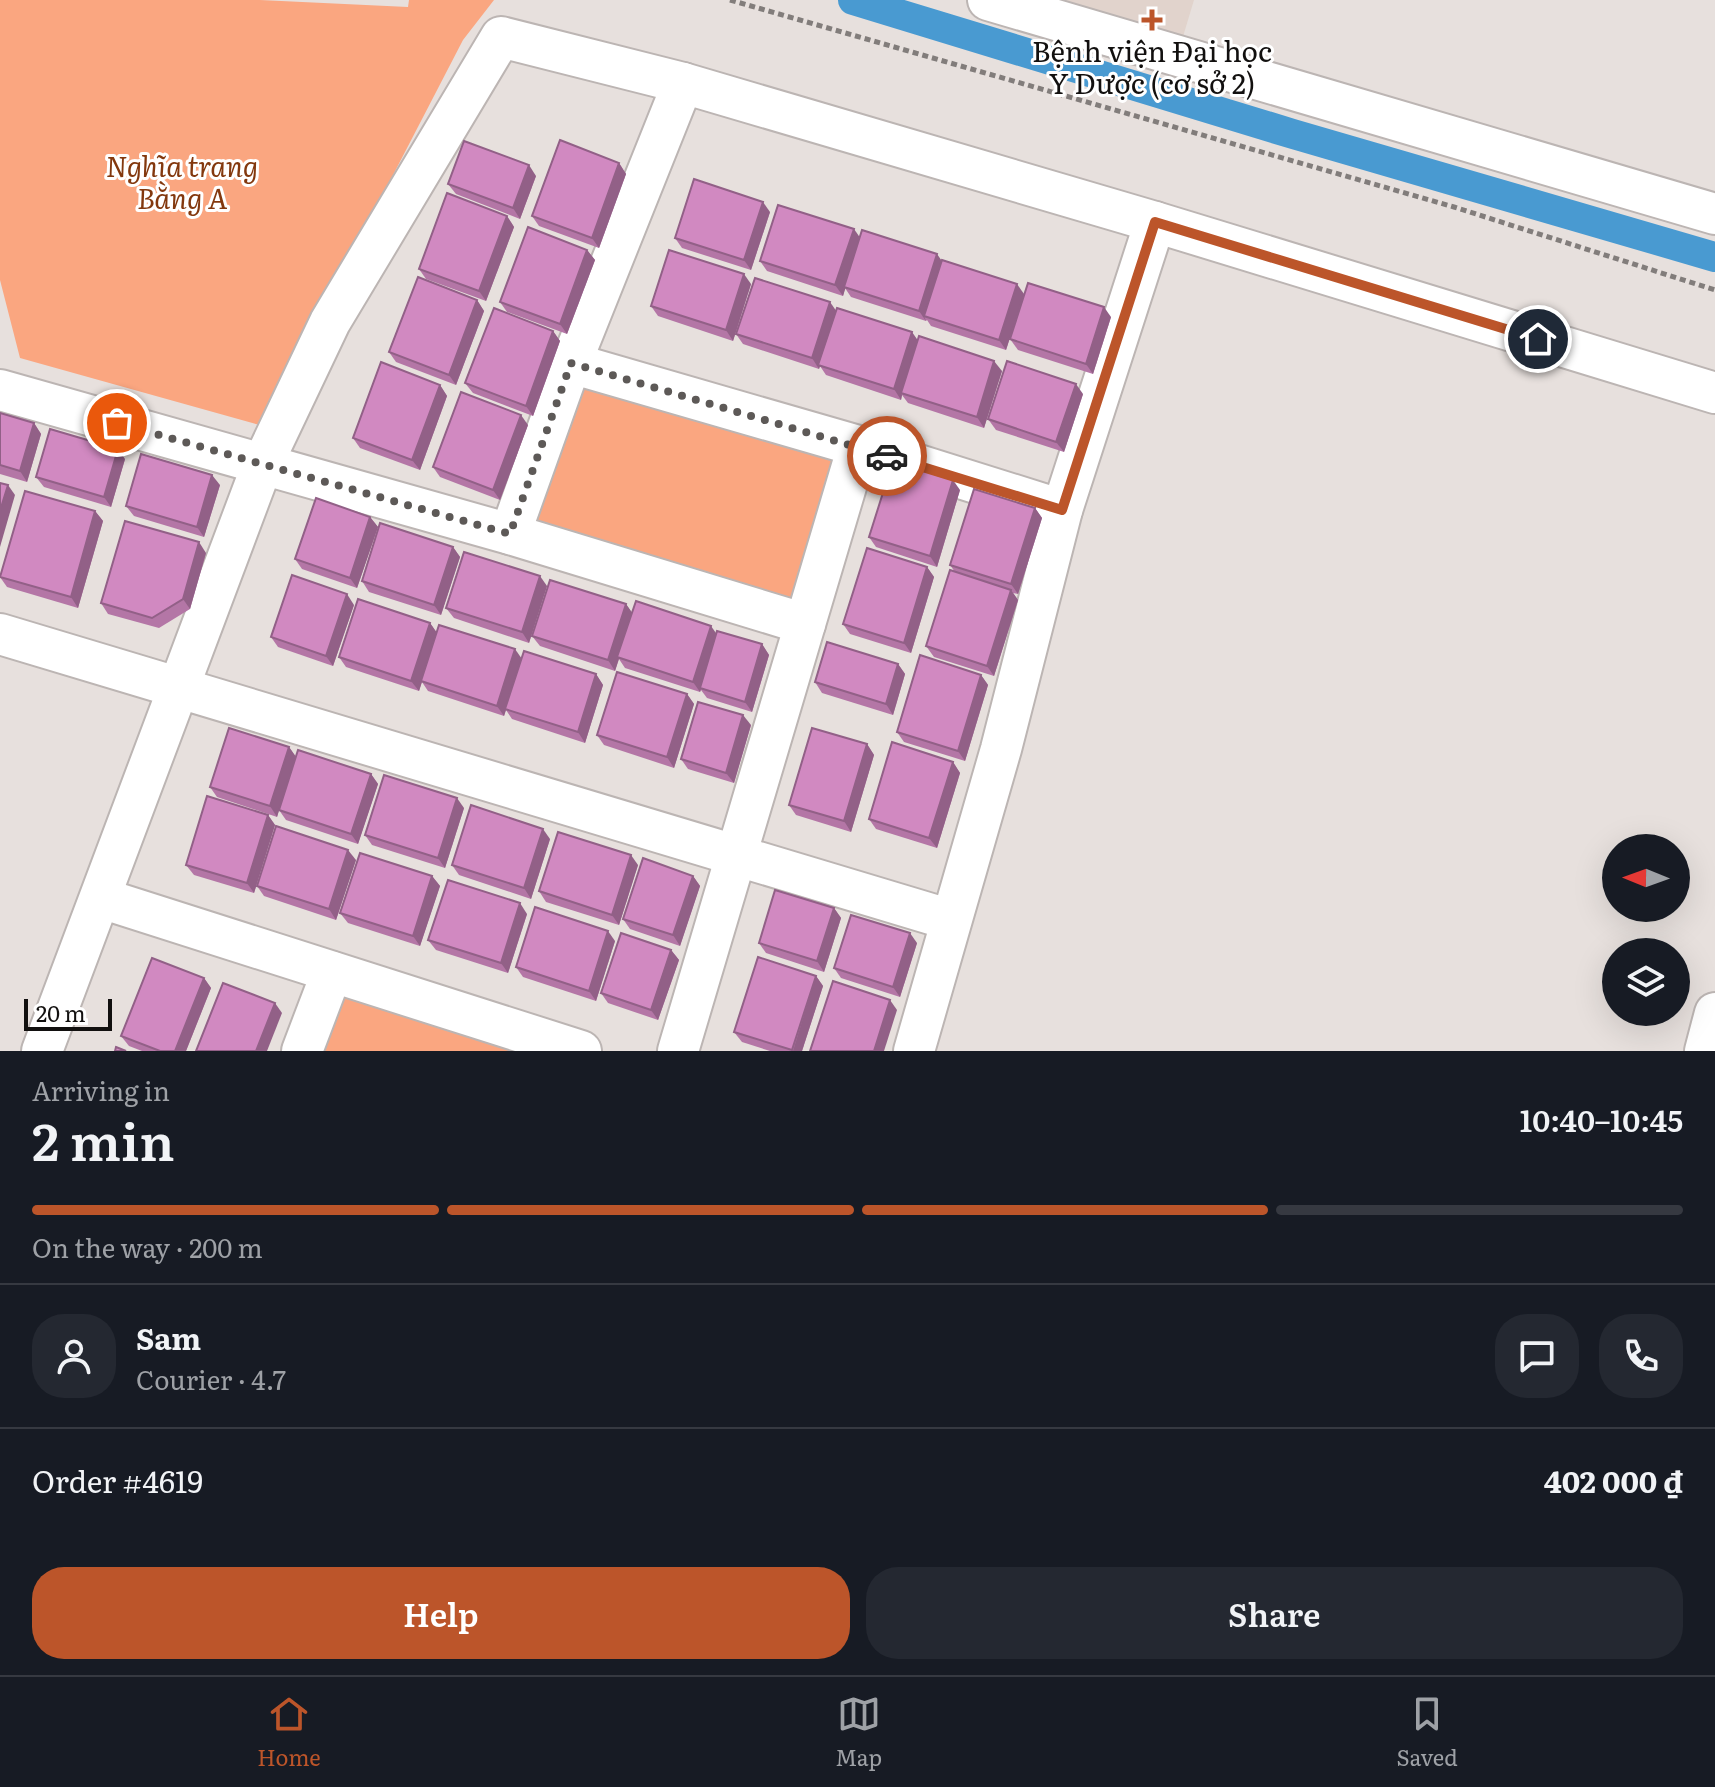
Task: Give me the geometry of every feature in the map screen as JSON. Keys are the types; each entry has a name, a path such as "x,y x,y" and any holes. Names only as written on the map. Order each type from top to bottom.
{"street":[{"path":"988,0 1715,214"},
{"path":"42,1051 263,463 330,322 501,37 683,83 1155,222 1715,393"},
{"path":"510,534 571,363 683,83"},
{"path":"914,1051 1001,749 1062,510 1155,222"},
{"path":"571,363 858,446 1062,510"},
{"path":"0,390 510,534 805,624"},
{"path":"678,1051 858,446"},
{"path":"0,634 951,920"},
{"path":"101,898 581,1051"},
{"path":"302,1051 332,972"},
{"path":"1705,1051 1715,1013"}],"path":[{"path":"730,0 1454,207 1715,290"}],"shaded area":[{"name":"Bệnh viện Đại học Y Dược (cơ sở 2)","path":"1049,0 1194,0 1182,40"}],"green space":[{"name":"Nghĩa trang Bằng A","path":"0,0 260,0 408,7 409,0 494,0 463,40 263,426 20,358 0,280"},
{"path":"571,363 858,446 805,624 510,534"},
{"path":"332,972 581,1051 302,1051"}],"building":[{"path":"560,140 619,163 592,238 532,216"},
{"path":"464,141 529,165 513,208 448,184"},
{"path":"694,179 763,202 744,260 675,238"},
{"path":"447,193 507,216 479,291 419,269"},
{"path":"778,205 854,229 835,285 760,261"},
{"path":"528,227 587,250 560,324 500,302"},
{"path":"862,230 937,254 919,311 844,287"},
{"path":"669,250 744,274 726,330 651,306"},
{"path":"942,260 1017,284 999,340 924,316"},
{"path":"418,277 477,300 449,375 389,352"},
{"path":"755,278 830,302 812,358 736,334"},
{"path":"1028,283 1104,307 1086,364 1010,339"},
{"path":"494,308 553,331 526,406 465,383"},
{"path":"837,308 912,332 894,389 818,365"},
{"path":"919,336 994,361 977,417 901,393"},
{"path":"1007,361 1076,384 1056,442 988,419"},
{"path":"381,362 440,385 412,460 353,438"},
{"path":"461,392 521,415 493,490 433,467"},
{"path":"0,413 34,423 20,471 0,465"},
{"path":"50,429 118,449 104,497 36,477"},
{"path":"141,454 212,475 197,527 126,506"},
{"path":"893,461 953,480 930,556 869,537"},
{"path":"0,483 8,485 0,511"},
{"path":"974,489 1035,508 1011,584 950,565"},
{"path":"25,491 95,511 71,597 0,577"},
{"path":"316,498 370,517 350,578 295,559"},
{"path":"125,521 199,542 183,599 152,618 101,603"},
{"path":"380,523 453,547 434,605 362,581"},
{"path":"867,548 927,567 904,643 843,624"},
{"path":"464,552 540,576 522,632 446,608"},
{"path":"950,570 1011,590 987,666 926,646"},
{"path":"292,575 347,594 326,656 271,637"},
{"path":"550,580 626,604 608,660 532,636"},
{"path":"358,599 430,623 411,681 339,657"},
{"path":"636,601 711,626 693,682 617,657"},
{"path":"439,625 515,649 497,706 421,681"},
{"path":"717,631 762,644 745,702 700,688"},
{"path":"827,642 898,664 886,704 815,682"},
{"path":"524,651 596,674 578,732 505,709"},
{"path":"920,655 981,675 958,751 897,732"},
{"path":"617,672 687,694 667,757 597,735"},
{"path":"698,702 743,715 726,773 681,759"},
{"path":"229,728 289,747 270,806 210,787"},
{"path":"812,728 867,744 844,821 789,805"},
{"path":"892,742 953,762 929,838 869,819"},
{"path":"298,750 371,774 351,834 279,810"},
{"path":"384,775 457,798 438,858 365,835"},
{"path":"207,796 268,815 247,883 186,865"},
{"path":"471,805 543,829 524,888 452,865"},
{"path":"276,826 348,850 329,909 257,886"},
{"path":"558,832 631,855 612,915 539,891"},
{"path":"360,853 432,876 413,936 340,913"},
{"path":"643,858 693,876 673,935 623,919"},
{"path":"448,880 520,903 501,963 428,940"},
{"path":"775,890 834,908 817,961 759,943"},
{"path":"535,907 608,931 589,991 516,967"},
{"path":"851,915 910,933 893,987 834,968"},
{"path":"621,933 671,950 651,1010 601,993"},
{"path":"758,957 816,976 792,1050 734,1032"},
{"path":"152,958 204,978 175,1051 160,1051 121,1036"},
{"path":"833,981 890,1000 874,1051 810,1051"},
{"path":"223,983 275,1003 256,1051 196,1051"}],"waterway":[{"path":"853,0 1293,134 1715,257"}],"way so far":[{"path":"117,423 510,534 571,363 887,456"}],"place":[{"name":"Bệnh viện Đại học Y Dược (cơ sở 2)","path":"1152,20"}],"route":[{"path":"887,456 1062,510 1155,222 1538,339"}]}
